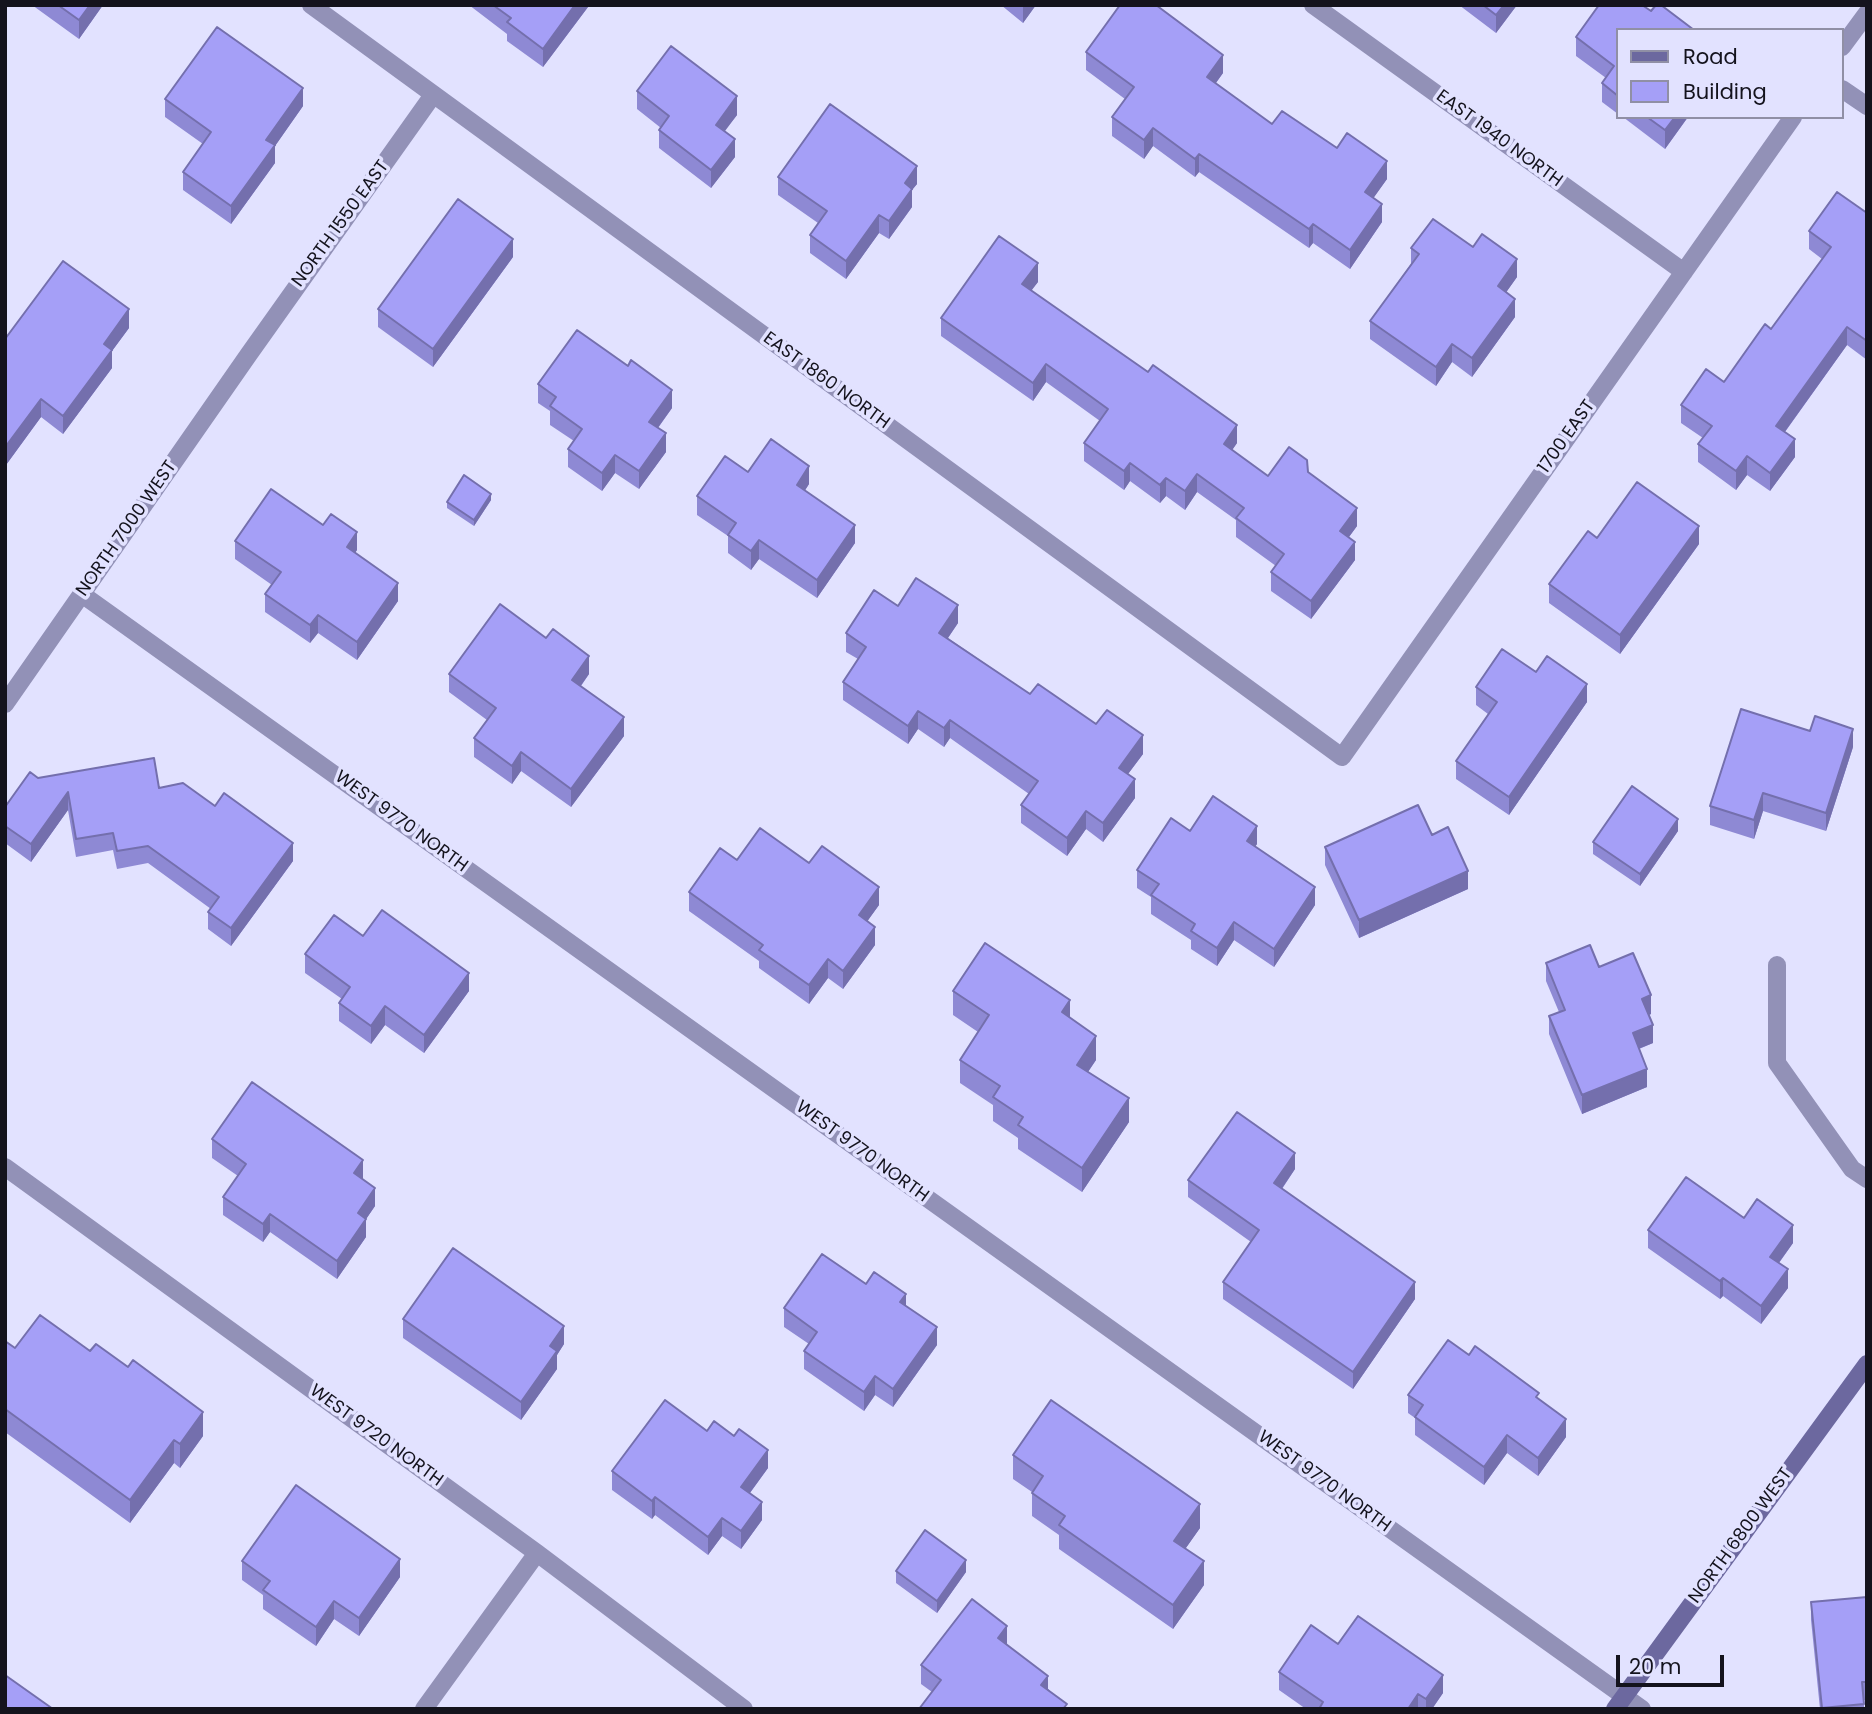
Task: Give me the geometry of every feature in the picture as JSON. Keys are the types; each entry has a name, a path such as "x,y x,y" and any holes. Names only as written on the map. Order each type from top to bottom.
{"street":[{"name":"EAST 1860 NORTH","path":"311,5 1342,757"},
{"name":"EAST 1940 NORTH","path":"1313,5 1684,272"},
{"path":"1844,44 1867,13"},
{"path":"1844,90 1867,106"},
{"name":"NORTH 1550 EAST","path":"248,354 433,95"},
{"name":"1700 EAST","path":"1342,757 1792,119"},
{"name":"NORTH 7000 WEST","path":"5,704 248,354"},
{"name":"WEST 9770 NORTH","path":"83,595 1620,1702 1642,1709"},
{"path":"1777,965 1777,1063 1852,1170 1867,1179"},
{"name":"WEST 9720 NORTH","path":"5,1167 537,1553 744,1709"},
{"name":"NORTH 6800 WEST","path":"1620,1702 1867,1364"},
{"path":"424,1709 537,1553"}],"building":[{"path":"58,5 90,5 79,20"},
{"path":"493,5 575,5 543,49 507,22 511,18"},
{"path":"1120,5 1156,5 1223,55 1207,77 1272,124 1282,111 1337,148 1347,133 1387,161 1365,192 1382,204 1350,250 1313,224 1309,229 1199,154 1195,159 1153,128 1144,140 1112,117 1134,87 1086,52"},
{"path":"1483,5 1504,5 1496,15"},
{"path":"1599,5 1642,5 1651,11 1656,5 1661,5 1691,28 1616,28 1616,94 1602,83 1614,66 1576,37"},
{"path":"217,27 303,88 266,140 275,145 231,206 183,172 211,132 165,99"},
{"path":"671,46 737,96 716,125 735,139 711,170 659,130 669,116 637,91"},
{"path":"830,104 917,166 905,183 912,189 889,221 879,215 846,261 810,235 827,211 778,177"},
{"path":"1650,119 1673,119 1665,130"},
{"path":"1837,192 1867,213 1867,341 1847,327 1776,426 1795,439 1770,473 1747,456 1736,471 1698,444 1712,426 1681,405 1706,369 1724,382 1765,324 1771,329 1831,247 1809,231"},
{"path":"458,199 513,239 433,349 378,309"},
{"path":"1433,219 1473,247 1482,234 1517,259 1498,286 1515,299 1472,358 1452,344 1436,367 1370,321 1419,254 1411,248"},
{"path":"999,236 1038,263 1022,284 1148,372 1153,365 1237,425 1224,444 1268,476 1289,447 1307,460 1308,472 1357,508 1340,531 1355,542 1311,601 1271,572 1284,554 1236,518 1244,508 1197,474 1185,491 1166,478 1160,485 1130,463 1124,471 1084,443 1108,409 1046,364 1033,383 941,318"},
{"path":"63,261 129,309 104,344 112,350 63,416 41,399 6,446 5,339"},
{"path":"577,330 628,366 631,360 672,390 649,422 666,433 639,471 615,455 602,473 568,449 582,429 550,406 556,397 538,384"},
{"path":"771,439 809,466 797,485 855,525 817,580 759,540 751,551 728,535 736,523 697,496 725,456 748,472"},
{"path":"464,475 491,494 474,520 447,502"},
{"path":"1637,482 1699,526 1620,635 1549,584 1588,531 1597,538"},
{"path":"271,489 323,525 331,514 357,532 347,547 398,583 357,642 318,615 310,625 265,594 281,572 235,541"},
{"path":"916,578 958,605 939,633 1030,694 1038,684 1096,724 1107,710 1143,735 1119,768 1135,779 1103,823 1086,811 1067,838 1021,805 1038,781 950,720 944,728 918,711 908,726 843,682 866,647 846,633 874,590 898,606"},
{"path":"500,604 546,638 553,629 589,656 572,680 624,717 571,789 521,752 512,766 474,738 496,708 449,674"},
{"path":"1502,649 1536,672 1547,656 1587,684 1509,797 1456,761 1497,702 1476,687"},
{"path":"1741,709 1810,731 1815,716 1853,729 1826,813 1763,793 1754,820 1710,806"},
{"path":"154,758 159,788 183,783 215,806 224,793 293,843 231,928 208,912 219,897 148,846 117,851 113,833 76,839 68,792 31,844 5,826 5,807 30,772 38,778"},
{"path":"1632,786 1678,819 1640,874 1593,842"},
{"path":"1213,796 1257,826 1247,841 1315,887 1274,949 1234,922 1217,948 1191,931 1195,924 1151,895 1159,884 1137,870 1171,818 1190,831"},
{"path":"1418,805 1432,835 1448,827 1468,871 1359,920 1325,847"},
{"path":"760,828 809,863 822,846 879,887 859,915 875,927 843,971 828,959 809,985 759,950 763,945 689,892 720,848 737,860"},
{"path":"382,910 469,973 424,1035 385,1006 371,1026 339,1003 350,987 305,954 334,915 363,936"},
{"path":"985,943 1070,1000 1062,1012 1096,1036 1077,1065 1129,1098 1082,1168 1018,1125 1023,1117 993,1097 1000,1086 960,1060 989,1015 953,991"},
{"path":"1590,945 1599,967 1633,953 1651,995 1642,999 1653,1025 1633,1033 1647,1069 1582,1095 1549,1016 1565,1010 1546,963"},
{"path":"252,1082 363,1160 354,1173 375,1188 358,1213 366,1219 337,1261 270,1214 263,1224 223,1197 246,1164 212,1139"},
{"path":"1237,1112 1295,1153 1274,1183 1415,1282 1353,1372 1223,1282 1259,1230 1188,1180"},
{"path":"1686,1177 1744,1218 1757,1199 1793,1225 1770,1257 1788,1269 1761,1306 1723,1278 1720,1281 1648,1230"},
{"path":"453,1248 564,1326 550,1346 557,1351 521,1402 403,1319"},
{"path":"822,1254 866,1284 874,1272 906,1294 900,1302 937,1327 893,1389 875,1376 864,1392 804,1351 817,1332 784,1308"},
{"path":"40,1315 90,1351 96,1344 128,1367 133,1360 203,1412 180,1444 174,1440 130,1500 5,1409 5,1341 15,1348"},
{"path":"1448,1340 1469,1355 1475,1346 1539,1393 1536,1397 1566,1419 1538,1458 1507,1435 1484,1467 1415,1417 1423,1405 1408,1395"},
{"path":"665,1400 707,1431 714,1421 734,1436 739,1429 768,1450 741,1487 762,1502 741,1531 722,1518 708,1537 655,1497 652,1501 612,1471"},
{"path":"1051,1400 1200,1504 1174,1541 1204,1561 1173,1605 1059,1525 1065,1516 1032,1493 1043,1476 1013,1455"},
{"path":"296,1485 400,1559 359,1618 334,1601 316,1627 263,1590 270,1581 242,1561"},
{"path":"925,1530 966,1560 937,1601 896,1571"},
{"path":"1867,1597 1867,1682 1862,1682 1864,1704 1822,1708 1811,1602"},
{"path":"972,1599 1007,1626 998,1638 1048,1676 1041,1685 1067,1704 1063,1709 919,1709 941,1680 921,1665"},
{"path":"1358,1616 1443,1675 1426,1699 1418,1694 1408,1709 1319,1709 1323,1702 1279,1672 1311,1625 1338,1644"},
{"path":"5,1675 53,1709 5,1709"}]}
